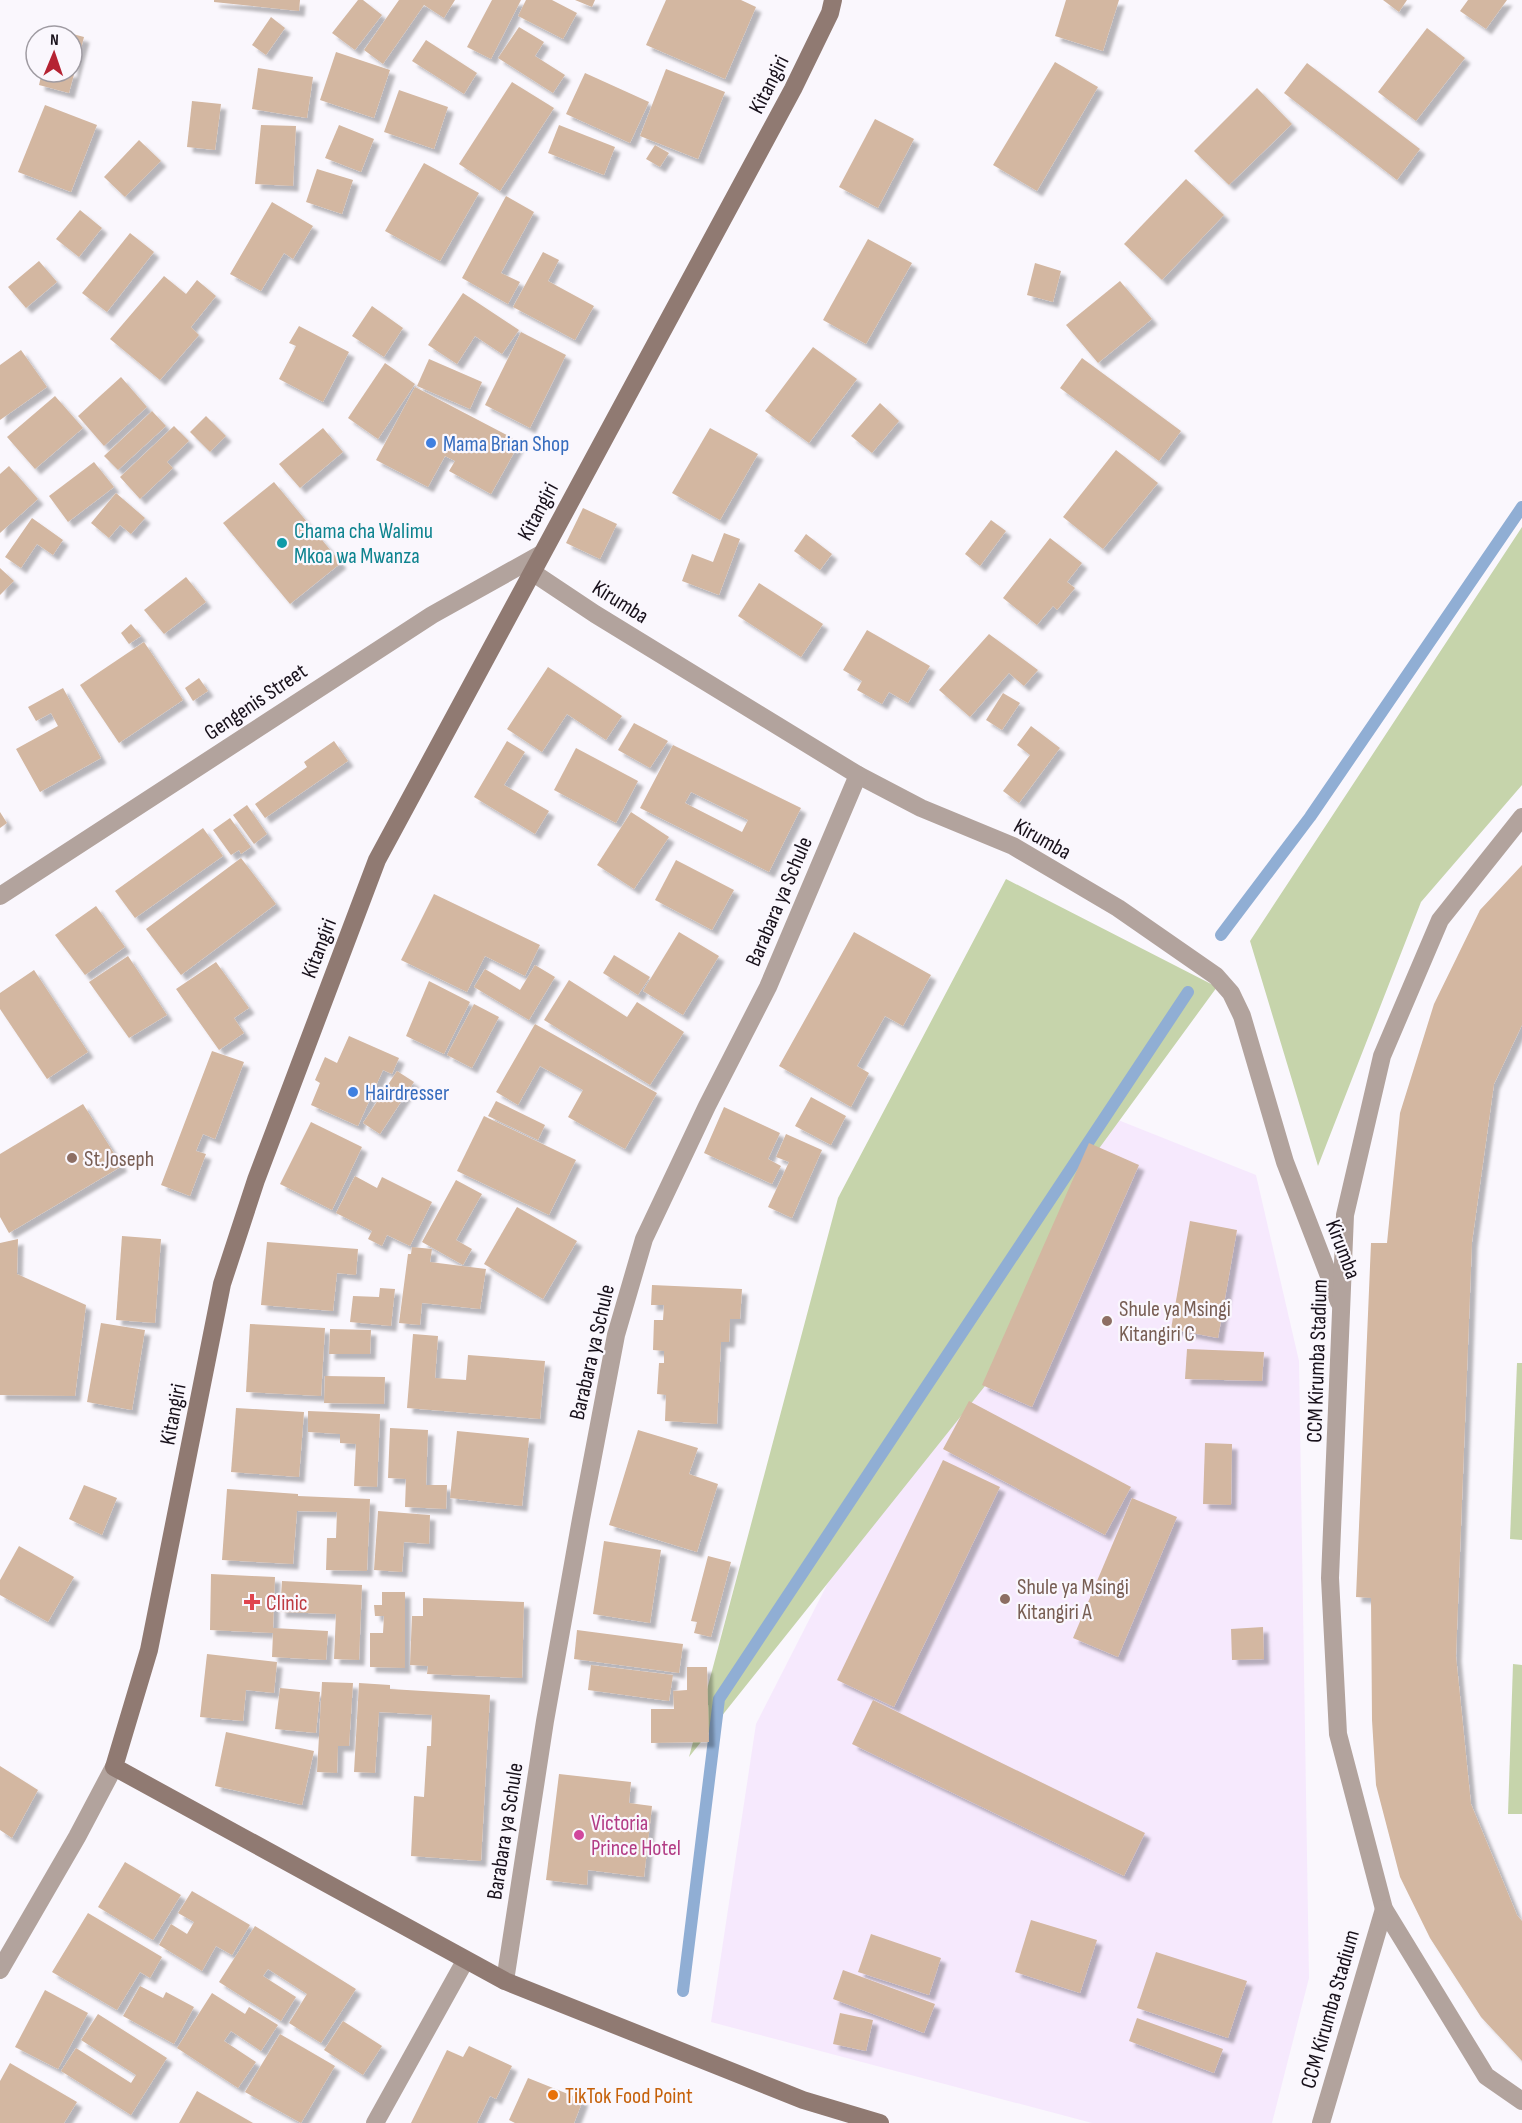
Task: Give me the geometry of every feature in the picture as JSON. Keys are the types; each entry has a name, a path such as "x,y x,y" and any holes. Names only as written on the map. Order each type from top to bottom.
{"main road":[{"name":"Kitangiri","path":"114,1767 149,1650 222,1284 256,1180 377,860 793,89 830,13 833,0"},
{"path":"114,1767 505,1981 803,2100 880,2123"}],"street":[{"name":"Gengenis Street","path":"0,896 432,615 541,554"},
{"name":"Kirumba","path":"532,572 595,614 858,775 921,808 1013,846 1118,908 1216,976 1231,993 1242,1016 1257,1059 1285,1162 1342,1310"},
{"name":"Barabara ya Schule","path":"505,1981 545,1720 580,1519 616,1335 644,1239 768,987 858,775"},
{"name":"CCM Kirumba Stadium","path":"1522,817 1440,920 1382,1056 1346,1215 1330,1578 1338,1734 1384,1909 1486,2076 1522,2101"},
{"name":"Kitangiri","path":"0,1970 77,1837 114,1767"},
{"name":"CCM Kirumba Stadium","path":"1321,2123 1384,1909"},
{"path":"375,2123 465,1961"}],"shaded area":[{"path":"1073,1102 1256,1175 1299,1361 1309,1978 1272,2123 1092,2123 711,2022 756,1724"}],"green space":[{"path":"1522,527 1522,785 1421,902 1318,1166 1250,941"},
{"path":"1006,879 1217,987 1076,1180 985,1386 689,1757 838,1198"},
{"path":"1517,1363 1522,1363 1522,1540 1510,1539"},
{"path":"1513,1664 1522,1665 1522,1814 1508,1814"}],"building":[{"path":"214,0 300,0 299,11 214,2"},
{"path":"358,0 363,0 382,15 355,50 332,33"},
{"path":"399,0 455,0 444,18 424,5 383,64 364,50"},
{"path":"492,0 521,0 491,59 467,47"},
{"path":"526,0 552,0 577,13 563,39 518,16"},
{"path":"575,0 595,0 592,7"},
{"path":"666,0 741,0 756,7 725,79 646,45"},
{"path":"1066,0 1119,0 1103,51 1055,36"},
{"path":"1383,0 1407,0 1399,12"},
{"path":"1468,0 1507,0 1486,29 1460,11"},
{"path":"271,17 285,28 266,55 252,45"},
{"path":"519,27 544,42 535,56 565,75 553,93 498,58"},
{"path":"1427,28 1465,58 1416,121 1378,92"},
{"path":"426,40 477,73 464,94 412,61"},
{"path":"336,52 390,70 374,118 320,100"},
{"path":"1055,62 1098,87 1037,191 993,165"},
{"path":"1307,63 1420,149 1397,180 1284,93"},
{"path":"258,68 313,77 307,118 252,109"},
{"path":"666,69 725,92 698,159 640,136"},
{"path":"585,73 649,102 630,143 566,114"},
{"path":"512,82 554,108 500,191 459,164"},
{"path":"39,84 71,84 69,93"},
{"path":"1257,88 1292,124 1229,185 1194,151"},
{"path":"399,90 448,107 434,149 384,132"},
{"path":"192,101 221,104 215,150 187,147"},
{"path":"45,105 97,125 71,192 18,172"},
{"path":"875,119 914,139 878,208 839,187"},
{"path":"261,125 296,126 293,186 255,184"},
{"path":"339,125 374,139 361,172 325,158"},
{"path":"559,125 615,147 604,175 548,153"},
{"path":"139,140 161,161 125,197 104,177"},
{"path":"655,145 669,153 660,167 646,159"},
{"path":"424,163 479,193 440,261 385,231"},
{"path":"317,169 353,180 342,214 306,202"},
{"path":"1186,179 1224,215 1162,280 1124,244"},
{"path":"506,196 534,212 501,273 520,282 508,304 462,278"},
{"path":"272,202 313,226 293,259 284,253 261,291 230,274"},
{"path":"80,210 102,228 79,257 56,239"},
{"path":"130,233 154,252 107,312 82,293"},
{"path":"868,239 912,263 866,344 823,320"},
{"path":"543,252 559,260 548,281 594,306 575,340 513,307"},
{"path":"39,261 57,282 26,308 8,287"},
{"path":"1035,263 1061,271 1053,302 1027,295"},
{"path":"164,276 186,294 197,280 216,296 191,327 199,335 160,380 110,339"},
{"path":"1120,281 1152,319 1098,363 1066,325"},
{"path":"463,293 519,330 502,354 475,336 457,364 428,345"},
{"path":"372,306 403,328 384,357 352,336"},
{"path":"299,326 349,352 323,402 279,379 296,346 289,343"},
{"path":"521,332 566,355 530,428 485,405"},
{"path":"813,347 857,379 809,443 765,411"},
{"path":"21,350 47,387 0,420 0,365"},
{"path":"1082,358 1181,431 1159,461 1060,388"},
{"path":"429,359 482,382 470,409 417,386"},
{"path":"385,363 415,384 378,439 348,418"},
{"path":"121,377 147,407 104,446 78,416"},
{"path":"415,387 520,442 491,494 449,471 455,461 445,456 428,487 376,460"},
{"path":"55,396 83,428 35,469 7,437"},
{"path":"880,403 899,421 872,453 851,436"},
{"path":"152,411 166,426 118,470 104,456"},
{"path":"206,416 226,436 210,452 190,432"},
{"path":"174,426 189,441 167,462 173,468 140,499 120,477"},
{"path":"323,428 343,452 300,488 279,464"},
{"path":"710,428 758,454 720,520 672,493"},
{"path":"1116,450 1158,483 1103,549 1063,517"},
{"path":"94,462 114,487 68,522 49,496"},
{"path":"9,466 38,499 0,533 0,474"},
{"name":"Chama cha Walimu Mkoa wa Mwanza","path":"274,482 341,563 290,604 223,523"},
{"path":"116,493 145,518 131,534 120,525 109,538 91,523"},
{"path":"583,508 617,524 600,559 566,543"},
{"path":"32,518 63,540 53,555 37,544 21,568 5,557"},
{"path":"991,520 1006,531 980,566 965,554"},
{"path":"724,533 740,539 719,595 682,581 692,554 713,562"},
{"path":"806,534 832,554 820,570 794,551"},
{"path":"1050,538 1082,563 1067,582 1075,588 1057,610 1053,606 1037,625 1003,598"},
{"path":"0,568 14,581 0,595"},
{"path":"186,577 206,602 164,634 144,610"},
{"path":"759,583 823,624 801,657 738,616"},
{"path":"131,624 141,636 129,644 121,633"},
{"path":"867,630 930,666 908,703 889,692 882,704 857,690 862,681 843,670"},
{"path":"989,634 1038,670 1024,686 1009,673 970,717 939,690"},
{"path":"144,642 183,700 119,743 80,685"},
{"path":"548,667 622,716 606,740 567,714 542,752 507,729"},
{"path":"199,678 208,691 193,701 185,688"},
{"path":"63,688 101,758 40,792 16,749 58,726 51,713 36,721 28,707"},
{"path":"1003,693 1020,703 1002,730 986,720"},
{"path":"634,723 668,741 650,768 618,750"},
{"path":"1031,726 1060,748 1019,803 1003,791 1030,755 1017,745"},
{"path":"334,741 348,761 265,818 255,804 307,767 304,762"},
{"path":"507,741 525,752 504,785 549,811 535,834 474,797"},
{"path":"673,745 801,808 769,872 640,808","holes":["691,792 748,820 742,832 685,803"]},
{"path":"576,748 638,781 616,823 554,790"},
{"path":"247,805 267,834 254,844 233,815"},
{"path":"0,812 7,823 0,828"},
{"path":"631,812 669,837 634,889 597,865"},
{"path":"230,818 251,847 241,854 239,850 231,855 213,830"},
{"path":"203,828 223,856 135,918 115,891"},
{"path":"241,858 276,904 181,975 146,929"},
{"path":"676,860 734,890 712,930 655,900"},
{"path":"1522,865 1522,1025 1494,1084 1472,1242 1456,1656 1471,1804 1517,1915 1522,1921 1522,2061 1481,2017 1430,1938 1400,1877 1376,1785 1372,1720 1371,1598 1356,1597 1371,1243 1387,1243 1400,1113 1434,1004 1480,910"},
{"path":"434,894 540,945 525,976 485,956 467,992 401,960"},
{"path":"96,906 125,947 85,975 55,935"},
{"path":"679,932 719,956 683,1015 643,991"},
{"path":"854,932 931,975 903,1026 885,1016 857,1066 869,1073 851,1107 779,1066"},
{"path":"614,955 650,977 638,995 603,973"},
{"path":"128,956 167,1015 129,1038 89,982"},
{"path":"216,962 249,1008 234,1018 244,1033 219,1050 176,989"},
{"path":"535,965 555,977 529,1020 474,987 485,969 520,990"},
{"path":"34,970 88,1052 47,1079 0,1009 0,993"},
{"path":"569,980 627,1017 637,1002 684,1032 650,1085 544,1020"},
{"path":"429,981 470,1002 444,1054 406,1036"},
{"path":"474,1004 499,1017 472,1068 447,1055"},
{"path":"535,1024 657,1093 625,1149 568,1117 583,1090 540,1066 518,1105 496,1092"},
{"path":"349,1036 399,1058 392,1074 383,1070 358,1126 311,1105 320,1083 315,1080 325,1057 337,1063"},
{"path":"212,1051 244,1062 215,1139 203,1134 196,1151 206,1154 190,1196 161,1185"},
{"path":"397,1071 414,1082 380,1134 363,1123"},
{"path":"811,1097 846,1116 831,1145 795,1126"},
{"path":"496,1101 545,1125 538,1140 488,1116"},
{"path":"83,1104 122,1166 9,1233 0,1217 0,1154"},
{"path":"724,1107 780,1133 768,1159 781,1166 772,1184 704,1153"},
{"path":"484,1116 576,1160 549,1215 457,1171"},
{"path":"311,1122 362,1147 332,1210 280,1184"},
{"path":"786,1134 822,1150 792,1218 768,1207 789,1162 776,1157"},
{"path":"1089,1143 1139,1165 1032,1407 982,1385"},
{"path":"355,1176 377,1188 382,1177 432,1202 410,1246 387,1235 382,1246 368,1239 372,1231 336,1213"},
{"path":"456,1180 482,1194 456,1240 472,1249 463,1265 422,1242"},
{"path":"517,1207 577,1241 543,1299 484,1264"},
{"path":"1190,1221 1237,1230 1218,1338 1171,1329"},
{"path":"122,1236 161,1239 155,1323 116,1320"},
{"path":"18,1239 17,1274 86,1305 75,1396 0,1395 0,1243"},
{"path":"267,1242 358,1249 356,1275 337,1273 333,1311 261,1305"},
{"path":"412,1247 432,1249 430,1262 486,1269 480,1309 422,1303 420,1325 399,1323 408,1254 411,1254"},
{"path":"652,1285 742,1289 740,1319 730,1319 729,1342 721,1342 717,1424 665,1421 666,1395 657,1394 659,1363 664,1363 664,1351 653,1350 654,1320 663,1320 664,1305 651,1305"},
{"path":"380,1288 395,1289 391,1326 350,1322 353,1296 379,1297"},
{"path":"101,1323 145,1330 132,1410 87,1402"},
{"path":"250,1324 325,1328 321,1396 246,1392"},
{"path":"330,1329 371,1330 370,1354 329,1354"},
{"path":"413,1334 438,1336 435,1378 466,1380 468,1355 545,1361 540,1419 407,1408"},
{"path":"1187,1349 1264,1352 1262,1381 1185,1379"},
{"path":"325,1376 385,1377 384,1404 324,1403"},
{"path":"969,1401 1131,1487 1105,1535 943,1449"},
{"path":"236,1408 304,1412 299,1477 231,1472"},
{"path":"308,1411 380,1414 377,1487 354,1486 356,1444 340,1443 340,1434 308,1432"},
{"path":"390,1428 428,1430 426,1485 447,1485 446,1509 405,1507 406,1479 388,1478"},
{"path":"638,1430 698,1448 689,1474 718,1484 697,1552 609,1525"},
{"path":"457,1431 529,1438 522,1506 450,1498"},
{"path":"1205,1443 1232,1444 1231,1505 1203,1504"},
{"path":"943,1460 1000,1487 894,1707 837,1680"},
{"path":"84,1485 117,1498 102,1535 69,1519"},
{"path":"227,1489 298,1494 298,1496 370,1499 367,1571 326,1570 327,1538 336,1538 337,1512 297,1511 293,1564 222,1560"},
{"path":"1132,1498 1177,1517 1118,1657 1073,1638"},
{"path":"378,1511 430,1515 429,1544 404,1542 402,1572 374,1570"},
{"path":"604,1541 661,1550 650,1623 593,1614"},
{"path":"19,1546 74,1577 48,1622 0,1595 0,1580"},
{"path":"708,1556 731,1562 711,1637 694,1633 697,1622 691,1621"},
{"path":"211,1574 275,1577 273,1628 328,1631 326,1660 272,1657 273,1633 210,1630"},
{"path":"282,1581 362,1585 359,1660 334,1659 336,1614 280,1612"},
{"path":"382,1592 405,1592 405,1668 370,1667 370,1633 383,1633 384,1616 375,1616 374,1605 382,1605"},
{"path":"423,1598 524,1602 522,1678 427,1674 428,1666 410,1665 412,1616 423,1616"},
{"path":"1263,1627 1264,1659 1232,1660 1231,1629"},
{"path":"577,1630 683,1644 679,1673 574,1659"},
{"path":"207,1654 277,1662 274,1693 246,1690 243,1721 200,1717"},
{"path":"591,1665 673,1675 669,1701 588,1690"},
{"path":"687,1667 707,1667 709,1742 651,1743 651,1709 674,1709 673,1691 687,1690"},
{"path":"322,1682 353,1683 349,1746 338,1746 337,1773 317,1772"},
{"path":"359,1683 390,1685 390,1689 490,1695 481,1861 411,1856 414,1796 424,1797 427,1746 431,1746 432,1715 379,1712 375,1773 354,1772"},
{"path":"280,1688 320,1692 316,1733 275,1729"},
{"path":"873,1700 1145,1833 1124,1876 852,1744"},
{"path":"226,1732 314,1751 302,1805 215,1786"},
{"path":"0,1766 38,1790 12,1838 0,1830"},
{"path":"559,1774 631,1782 629,1803 652,1806 644,1877 588,1870 587,1885 546,1880"},
{"path":"125,1862 181,1895 153,1940 98,1907"},
{"path":"192,1891 250,1925 232,1955 216,1946 202,1971 159,1945 171,1924 187,1934 194,1922 178,1913"},
{"path":"88,1913 162,1957 150,1978 140,1972 117,2010 52,1972"},
{"path":"1031,1920 1097,1940 1080,1993 1015,1972"},
{"path":"255,1926 356,1989 321,2043 289,2023 307,1994 268,1969 263,1976 296,1997 281,2021 219,1982"},
{"path":"871,1934 941,1958 929,1995 858,1972"},
{"path":"1156,1952 1247,1981 1228,2038 1137,2008"},
{"path":"843,1970 935,2004 924,2033 833,1999"},
{"path":"140,1986 163,1998 166,1992 194,2007 174,2044 123,2016"},
{"path":"45,1990 88,2013 58,2069 15,2047"},
{"path":"212,1993 245,2014 249,2007 278,2025 261,2051 231,2031 224,2041 256,2062 238,2088 177,2048"},
{"path":"840,2013 873,2020 866,2051 833,2044"},
{"path":"98,2014 167,2058 131,2115 61,2071 76,2048 131,2083 136,2075 81,2040"},
{"path":"1137,2018 1223,2049 1214,2073 1129,2041"},
{"path":"343,2021 382,2046 363,2075 324,2050"},
{"path":"280,2034 335,2066 301,2123 245,2092"},
{"path":"469,2046 512,2066 496,2099 490,2096 477,2123 411,2123 447,2050 463,2057"},
{"path":"10,2063 77,2102 64,2123 0,2123 0,2081"},
{"path":"528,2078 583,2100 574,2123 515,2123 509,2120"},
{"path":"197,2091 253,2123 179,2123"}],"waterway":[{"path":"1221,935 1310,817 1522,507"},
{"path":"683,1991 719,1699 1188,992"}],"place":[{"name":"Mama Brian Shop","path":"431,443"},
{"name":"Chama cha Walimu Mkoa wa Mwanza","path":"282,543"},
{"name":"Hairdresser","path":"353,1092"},
{"name":"St.Joseph","path":"72,1158"},
{"name":"Shule ya Msingi Kitangiri C","path":"1107,1321"},
{"name":"Shule ya Msingi Kitangiri A","path":"1005,1599"},
{"name":"Clinic","path":"252,1602"},
{"name":"Victoria Prince Hotel","path":"579,1835"},
{"name":"TikTok Food Point","path":"553,2095"}]}
